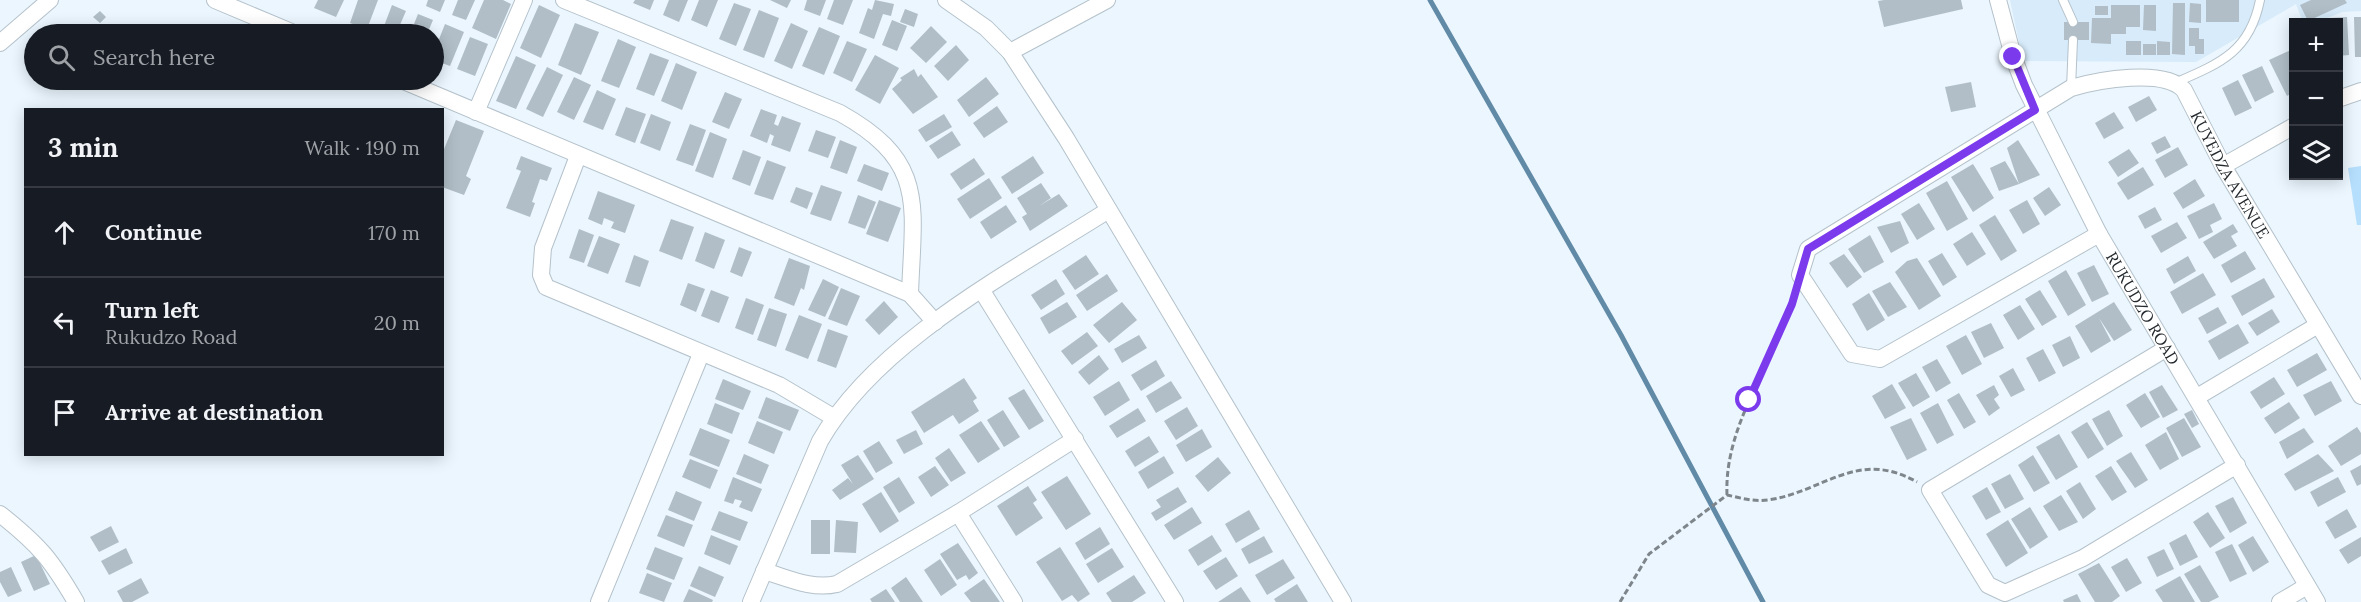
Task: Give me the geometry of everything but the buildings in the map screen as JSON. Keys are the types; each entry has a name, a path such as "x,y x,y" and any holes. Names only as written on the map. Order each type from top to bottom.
{"street":[{"path":"0,43 50,0"},
{"path":"215,0 272,24"},
{"path":"476,112 524,0"},
{"path":"564,0 840,113 878,139 896,158 906,175 911,193 910,294"},
{"path":"945,0 986,28 1010,52 1066,138 1107,211 1343,602"},
{"path":"1010,52 1107,0"},
{"name":"RUKUDZO ROAD","path":"1998,0 2013,57 2035,110 2099,234 2317,602"},
{"path":"2099,234 1880,359 1852,354 1800,275 1808,249 2071,88 2121,79 2163,78 2177,82"},
{"name":"KUYEDZA AVENUE","path":"2177,82 2184,90 2223,166 2361,396"},
{"path":"424,90 910,294 935,322"},
{"path":"2343,97 2361,91"},
{"path":"2223,166 2289,129"},
{"path":"578,156 543,248 540,268 546,287 794,392 833,417"},
{"path":"751,602 820,441 833,417 875,371 935,322 1107,211"},
{"path":"982,291 1175,602"},
{"path":"2197,397 2318,325"},
{"path":"2168,348 1930,490 1988,585 2005,593 2083,558 2237,465"},
{"path":"599,602 701,354"},
{"path":"764,571 811,585 825,587 837,584 958,513 1075,439"},
{"path":"958,513 1014,602"},
{"path":"0,514 46,554 76,602"},
{"path":"2280,602 2307,586"}],"lane":[{"path":"2063,0 2073,22"},
{"path":"2177,82 2207,69 2236,51 2256,21 2260,0"},
{"path":"2071,88 2073,40"}],"path":[{"path":"1727,495 1726,478 1746,410 1792,304 1800,275"},
{"path":"1727,495 1756,501 1771,500 1847,474 1876,468 1898,471 1930,490"},
{"path":"1620,602 1649,554 1727,495"}],"shaded area":[{"path":"2010,0 2361,0 2361,11 2342,12 2328,18 2301,18 2296,4 2196,62 2023,61"},
{"path":"2361,166 2361,225 2357,225 2348,168"}],"waterway":[{"path":"1430,0 1621,335 1763,602"}],"route":[{"path":"1749,400 1792,304 1808,249 2035,110 2013,57"}]}
